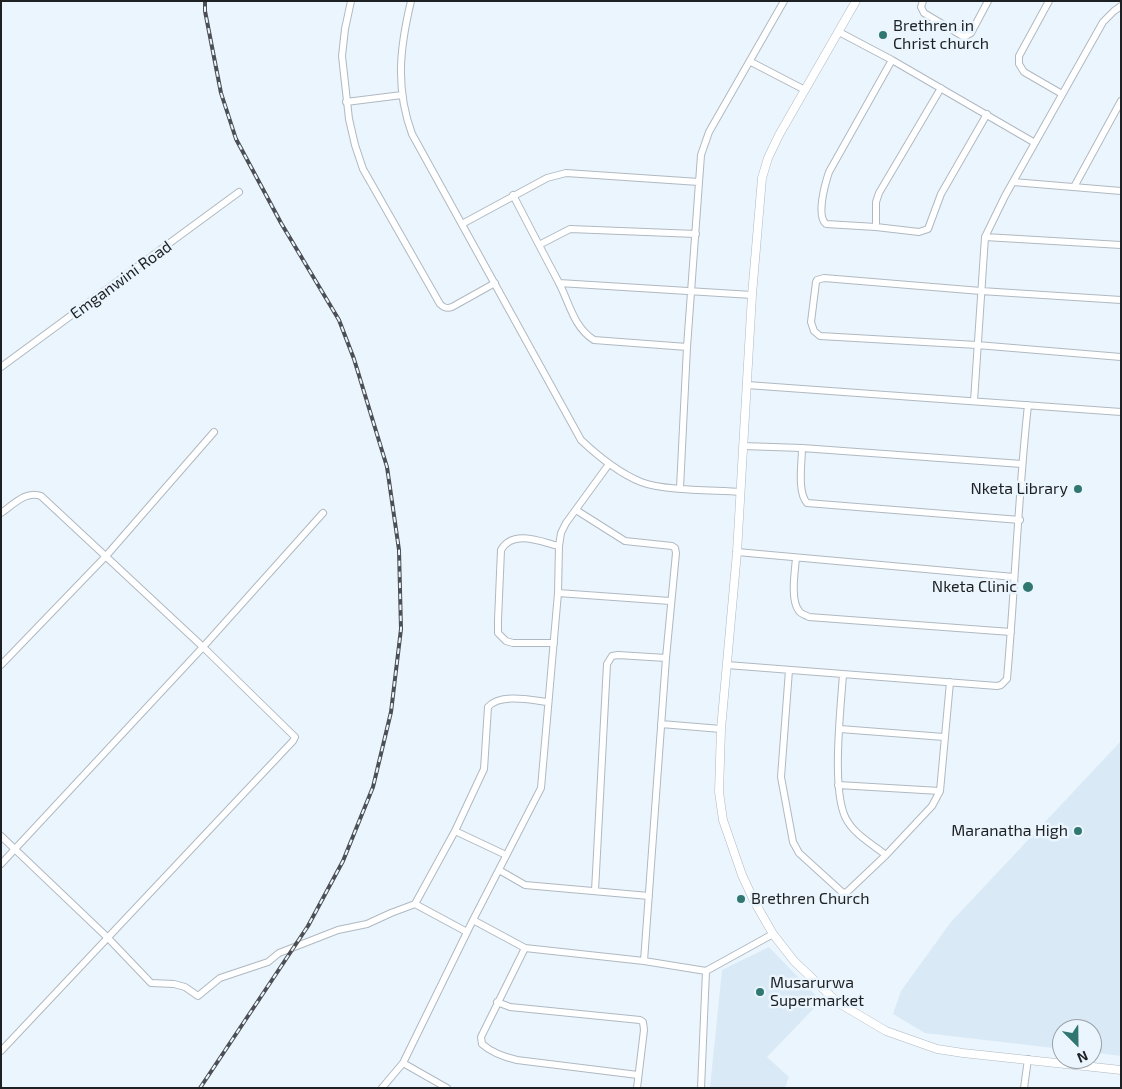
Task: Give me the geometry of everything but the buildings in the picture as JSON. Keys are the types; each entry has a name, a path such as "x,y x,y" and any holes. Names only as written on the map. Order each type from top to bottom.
{"street":[{"path":"351,1 342,51 346,102 355,145 363,169 440,304 448,309 495,283"},
{"path":"412,1 400,60 402,95 407,121 412,134 581,440 609,464 642,482 654,486 741,492"},
{"path":"680,488 686,347 701,155 709,132 751,62 784,1"},
{"path":"856,1 773,146 762,178 752,295 737,552 721,729 719,792 723,820 742,875 773,934 794,961 837,1002 886,1031 937,1049 1121,1070"},
{"path":"923,1 921,7 924,13 964,37 971,33 988,1"},
{"path":"1049,1 1019,56 1019,64 1024,72 1062,94"},
{"path":"974,401 985,237 1013,182 1103,22 1121,6"},
{"path":"839,32 892,60 1036,143"},
{"path":"892,60 829,172 825,184 821,214 823,222 826,224 919,232 928,229 941,194 987,114"},
{"path":"751,62 805,90"},
{"path":"876,227 876,202 879,193 941,88"},
{"path":"346,102 402,95"},
{"path":"1074,187 1121,101"},
{"path":"462,224 512,195 547,178 566,173 699,182"},
{"path":"1013,182 1121,191"},
{"name":"Emganwini Road","path":"1,367 239,192"},
{"path":"512,195 560,283 570,311 589,336 594,340 686,347"},
{"path":"539,245 570,229 696,234"},
{"path":"985,237 1121,245"},
{"path":"1121,300 821,278 815,286 812,322 814,331 820,336 977,344 1121,357"},
{"path":"560,283 752,295"},
{"path":"747,385 1121,412"},
{"path":"727,665 1001,685 1007,678 1028,405"},
{"path":"1,665 106,556 214,432"},
{"path":"743,446 802,448 1022,464"},
{"path":"802,448 801,491 803,499 807,502 1020,520"},
{"path":"382,1088 403,1063 473,920 541,788 558,592 561,533 609,464"},
{"path":"1,513 28,494 41,496 203,647 295,738 1,1051"},
{"path":"576,510 625,541 674,546 676,552 670,601 644,961"},
{"path":"1,864 203,647 323,513"},
{"path":"554,643 506,641 498,632 501,550 504,544 518,538 559,546"},
{"path":"737,552 1014,577"},
{"path":"796,558 794,593 796,606 799,612 809,617 1011,632"},
{"path":"558,592 670,601"},
{"path":"595,891 607,664 612,656 618,655 666,658"},
{"path":"789,670 780,777 795,846 799,853 843,893 847,892 886,855 932,806 940,791 950,682"},
{"path":"843,674 838,785 841,808 848,822 886,855"},
{"path":"1,836 108,938 151,983 174,984 185,987 198,996 220,978 268,962 279,953 338,930 359,926 415,904 455,831 484,769 488,707 492,702 502,699 548,702"},
{"path":"661,724 721,729"},
{"path":"840,729 944,737"},
{"path":"838,785 940,791"},
{"path":"455,831 506,855"},
{"path":"499,870 525,885 649,896"},
{"path":"415,904 467,932"},
{"path":"473,920 525,948 644,961 706,971 773,934"},
{"path":"525,948 497,1002 480,1041 489,1050 505,1058 638,1075"},
{"path":"700,1088 706,971"},
{"path":"497,1002 510,1007 640,1020 643,1022 644,1030 637,1088"},
{"path":"1024,1088 1028,1059"},
{"path":"403,1063 447,1088"}],"shaded area":[{"name":"Maranatha High","path":"1121,741 1121,1056 1102,1053 1102,1019 1052,1019 1052,1048 925,1033 893,1014 901,991 951,922"},
{"path":"769,947 821,1001 767,1057 789,1077 785,1088 710,1088 722,970"}],"railway":[{"path":"200,1088 308,926 343,861 373,787 391,712 401,629 399,550 387,467 354,359 339,320 281,223 236,139 221,93 205,11 205,1"}],"place":[{"name":"Brethren in Christ church","path":"883,35"},
{"name":"Nketa Library","path":"1078,489"},
{"name":"Nketa Clinic","path":"1028,587"},
{"name":"Maranatha High","path":"1078,831"},
{"name":"Brethren Church","path":"741,899"},
{"name":"Musarurwa Supermarket","path":"760,992"}]}
